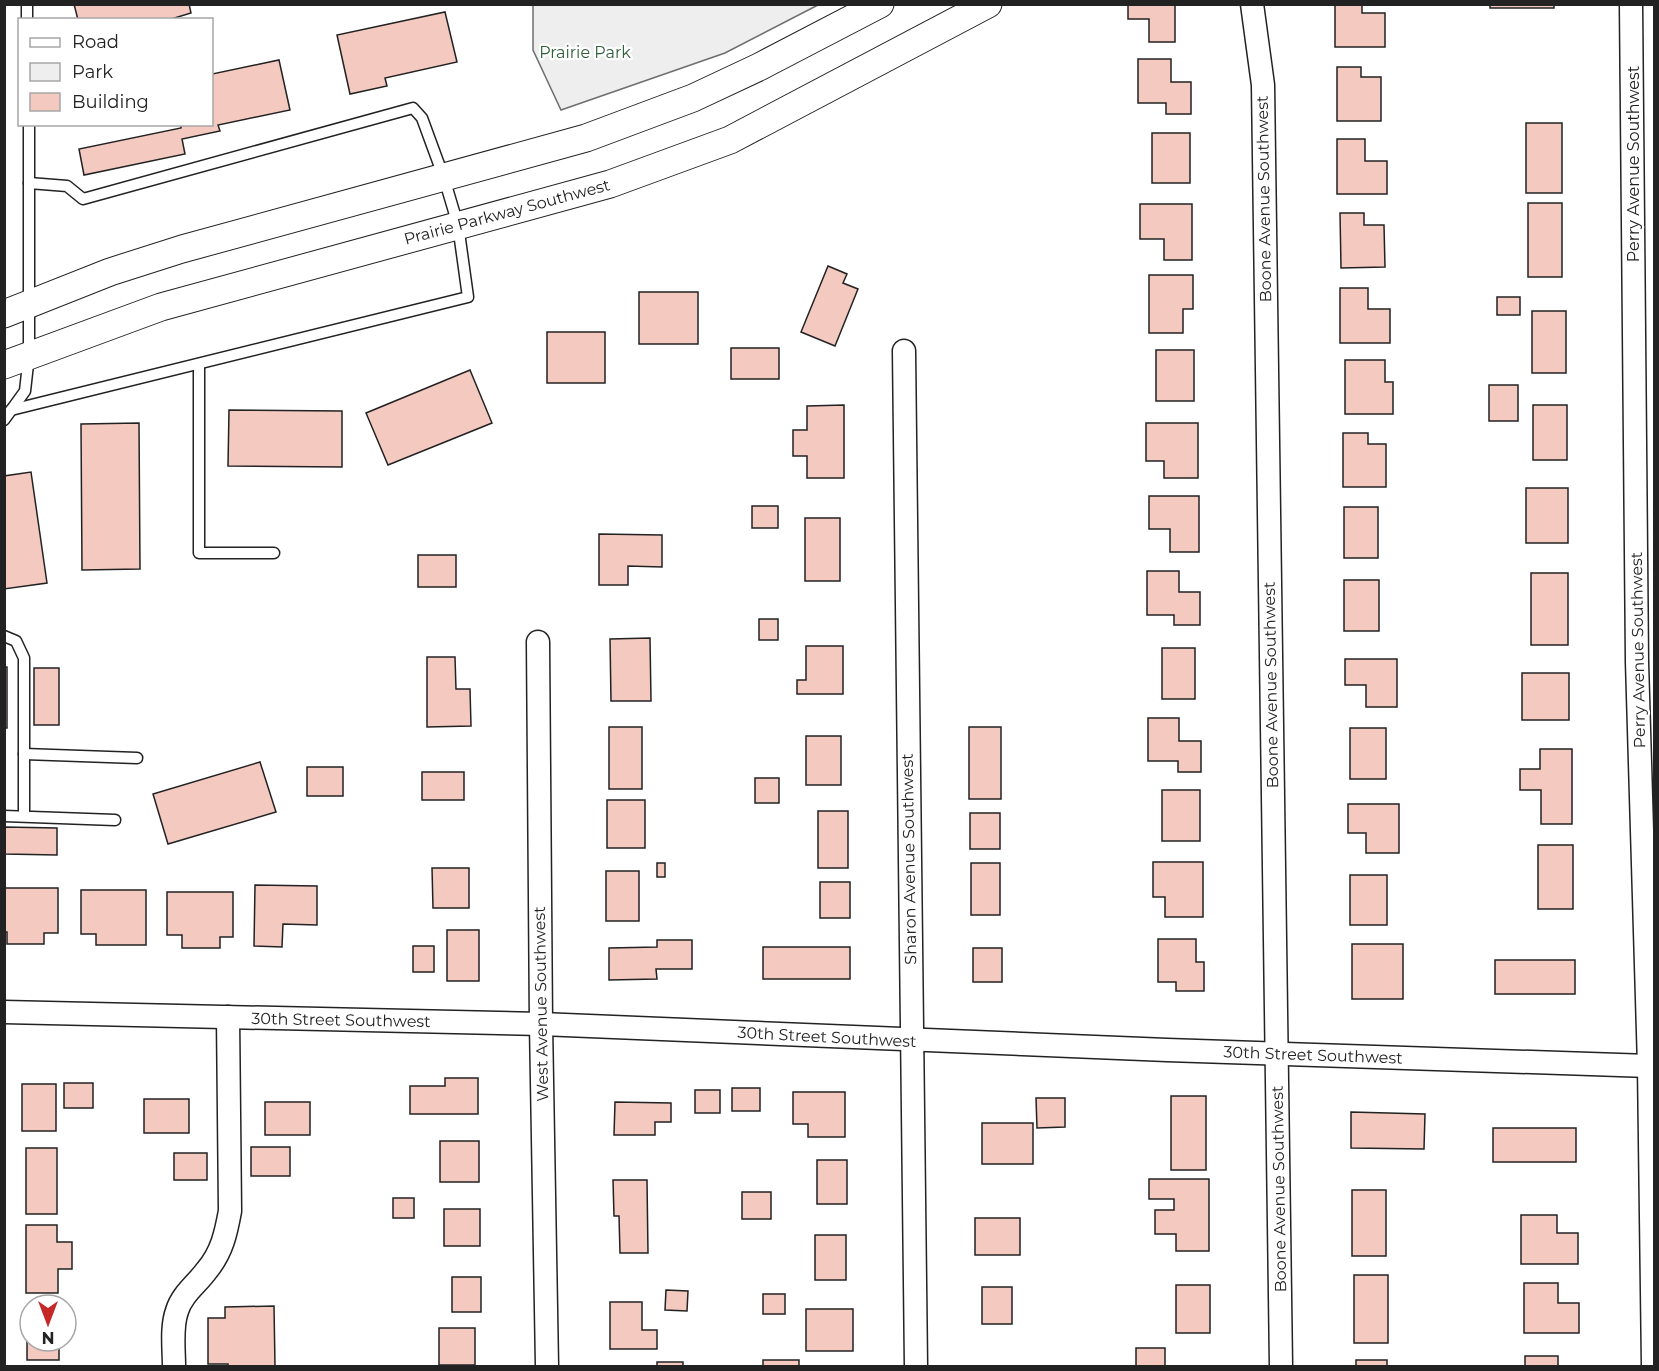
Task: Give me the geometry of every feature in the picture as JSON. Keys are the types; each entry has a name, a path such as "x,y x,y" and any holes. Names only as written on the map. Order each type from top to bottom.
{"street":[{"path":"17,309 110,272 182,249 586,138 693,99 880,4"},
{"name":"Prairie Parkway Southwest","path":"17,360 161,307 610,184 730,140 988,4"},
{"name":"Boone Avenue Southwest","path":"1252,4 1263,85 1281,1366"},
{"name":"Perry Avenue Southwest","path":"1631,4 1637,662 1650,1066 1653,1366"},
{"name":"Sharon Avenue Southwest","path":"904,351 910,1040 916,1366"},
{"name":"West Avenue Southwest","path":"538,642 547,1366"},
{"name":"30th Street Southwest","path":"4,1012 541,1024 1277,1054 1650,1066"},
{"path":"174,1366 176,1312 186,1294 220,1252 226,1235 230,1211 228,1017"}],"lane":[{"path":"11,410 468,297 458,225 422,118 413,108 83,199 67,186 29,183"},
{"path":"4,420 25,391 17,360 17,309 29,183 29,126"},
{"path":"199,364 199,553 274,554"},
{"path":"4,636 16,641 24,658 24,816"},
{"path":"24,754 137,758"},
{"path":"4,816 115,820"}],"green space":[{"name":"Prairie Park","path":"533,4 818,5 725,53 561,110 533,50"}],"building":[{"path":"74,4 189,4 191,13 175,18 78,18"},
{"path":"1128,4 1175,4 1175,42 1149,42 1149,19 1128,19"},
{"path":"1335,4 1362,4 1362,13 1385,13 1385,47 1335,47"},
{"path":"1490,4 1554,4 1554,8 1490,8"},
{"path":"445,12 457,62 385,78 387,86 350,94 337,35"},
{"path":"1138,59 1171,59 1171,82 1191,82 1191,114 1166,114 1166,103 1138,103"},
{"path":"279,60 290,110 218,125 220,131 182,139 185,154 84,175 79,149 181,128 181,126 213,126 213,74"},
{"path":"1337,67 1361,67 1361,77 1381,77 1381,121 1337,121"},
{"path":"1526,123 1562,123 1562,193 1526,193"},
{"path":"1152,133 1190,133 1190,183 1152,183"},
{"path":"1337,139 1365,139 1365,161 1387,161 1387,194 1337,194"},
{"path":"1528,203 1562,203 1562,277 1528,277"},
{"path":"1140,204 1192,204 1192,260 1164,260 1164,239 1140,239"},
{"path":"1340,213 1364,213 1364,225 1384,225 1385,267 1341,268"},
{"path":"828,266 847,274 843,283 858,289 835,346 801,332"},
{"path":"1149,275 1193,275 1193,309 1183,309 1183,333 1149,333"},
{"path":"1340,288 1368,288 1368,309 1390,309 1390,343 1340,343"},
{"path":"639,292 698,292 698,344 639,344"},
{"path":"1497,297 1520,297 1520,315 1497,315"},
{"path":"1532,311 1566,311 1566,373 1532,373"},
{"path":"547,332 605,332 605,383 547,383"},
{"path":"731,348 779,348 779,379 731,379"},
{"path":"1156,350 1194,350 1194,401 1156,401"},
{"path":"1345,360 1385,360 1385,382 1393,382 1393,414 1345,414"},
{"path":"470,370 492,423 388,465 366,413"},
{"path":"1489,385 1518,385 1518,421 1489,421"},
{"path":"844,405 844,478 807,478 807,456 793,456 793,430 807,430 807,406"},
{"path":"1533,405 1567,405 1567,460 1533,460"},
{"path":"229,410 342,411 342,467 228,466"},
{"path":"139,423 140,569 82,570 81,424"},
{"path":"1146,423 1198,423 1198,478 1164,478 1164,461 1146,461"},
{"path":"1343,433 1368,433 1368,444 1386,444 1386,487 1343,487"},
{"path":"31,472 47,583 4,589 4,476"},
{"path":"1526,488 1568,488 1568,543 1526,543"},
{"path":"1149,496 1199,496 1199,552 1170,552 1170,529 1149,529"},
{"path":"752,506 778,506 778,528 752,528"},
{"path":"1344,507 1378,507 1378,558 1344,558"},
{"path":"805,518 840,518 840,581 805,581"},
{"path":"599,534 662,535 662,567 628,566 628,585 599,585"},
{"path":"418,555 456,555 456,587 418,587"},
{"path":"1147,571 1179,571 1179,592 1200,592 1200,625 1174,625 1174,615 1147,615"},
{"path":"1531,573 1568,573 1568,645 1531,645"},
{"path":"1344,580 1379,580 1379,631 1344,631"},
{"path":"759,619 778,619 778,640 759,640"},
{"path":"650,638 651,701 611,701 610,639"},
{"path":"806,646 843,646 843,694 797,694 797,680 806,680"},
{"path":"1162,648 1195,648 1195,699 1162,699"},
{"path":"427,657 455,657 456,689 470,689 471,726 427,727"},
{"path":"1345,659 1397,659 1397,707 1366,707 1366,685 1345,685"},
{"path":"4,667 7,667 7,728 4,728"},
{"path":"34,668 59,668 59,725 34,725"},
{"path":"1522,673 1569,673 1569,720 1522,720"},
{"path":"1148,718 1179,718 1179,741 1201,741 1201,772 1178,772 1178,761 1148,761"},
{"path":"609,727 642,727 642,789 609,789"},
{"path":"969,727 1001,727 1001,799 969,799"},
{"path":"1350,728 1386,728 1386,779 1350,779"},
{"path":"806,736 841,736 841,785 806,785"},
{"path":"1540,749 1572,749 1572,824 1541,824 1541,790 1520,790 1520,769 1540,769"},
{"path":"260,762 276,812 168,844 153,794"},
{"path":"307,767 343,767 343,796 307,796"},
{"path":"422,772 464,772 464,800 422,800"},
{"path":"755,778 779,778 779,803 755,803"},
{"path":"1162,790 1200,790 1200,841 1162,841"},
{"path":"607,800 645,800 645,848 607,848"},
{"path":"1348,804 1399,804 1399,853 1366,853 1366,833 1348,833"},
{"path":"818,811 848,811 848,868 818,868"},
{"path":"970,813 1000,813 1000,849 970,849"},
{"path":"4,827 57,828 57,855 4,854"},
{"path":"1538,845 1573,845 1573,909 1538,909"},
{"path":"1153,862 1203,862 1203,917 1165,917 1165,897 1153,897"},
{"path":"657,863 665,863 665,877 657,877"},
{"path":"971,863 1000,863 1000,915 971,915"},
{"path":"432,868 469,868 469,908 433,908"},
{"path":"606,871 639,871 639,921 606,921"},
{"path":"1350,875 1387,875 1387,925 1350,925"},
{"path":"820,882 850,882 850,918 820,918"},
{"path":"255,885 317,886 317,925 283,924 282,947 254,946"},
{"path":"4,888 58,888 58,933 44,933 44,944 7,944 7,932 4,932"},
{"path":"81,890 146,890 146,945 96,945 96,934 81,934"},
{"path":"167,892 233,892 233,937 220,937 220,948 182,948 182,935 167,935"},
{"path":"447,930 479,930 479,981 447,981"},
{"path":"1158,939 1196,939 1196,962 1204,962 1204,991 1176,991 1176,982 1158,982"},
{"path":"657,940 692,940 692,969 656,969 657,979 609,980 609,948 657,947"},
{"path":"1352,944 1403,944 1403,999 1352,999"},
{"path":"413,946 434,946 434,972 413,972"},
{"path":"763,947 850,947 850,979 763,979"},
{"path":"973,948 1002,948 1002,982 973,982"},
{"path":"1495,960 1575,960 1575,994 1495,994"},
{"path":"445,1078 478,1078 478,1114 410,1114 410,1086 445,1086"},
{"path":"64,1083 93,1083 93,1108 64,1108"},
{"path":"22,1084 56,1084 56,1131 22,1131"},
{"path":"732,1088 760,1088 760,1111 732,1111"},
{"path":"695,1090 720,1090 720,1113 695,1113"},
{"path":"793,1092 845,1092 845,1137 808,1137 808,1124 793,1124"},
{"path":"1171,1096 1206,1096 1206,1170 1171,1170"},
{"path":"1036,1098 1065,1098 1065,1127 1037,1128"},
{"path":"144,1099 189,1099 189,1133 144,1133"},
{"path":"265,1102 310,1102 310,1135 265,1135"},
{"path":"615,1102 671,1103 671,1122 655,1122 655,1135 614,1135"},
{"path":"1351,1112 1425,1114 1424,1149 1351,1148"},
{"path":"982,1123 1033,1123 1033,1164 982,1164"},
{"path":"1493,1128 1576,1128 1576,1162 1493,1162"},
{"path":"440,1141 479,1141 479,1182 440,1182"},
{"path":"251,1147 290,1147 290,1176 251,1176"},
{"path":"26,1148 57,1148 57,1214 26,1214"},
{"path":"174,1153 207,1153 207,1180 174,1180"},
{"path":"817,1160 847,1160 847,1204 817,1204"},
{"path":"1149,1179 1209,1179 1209,1251 1176,1251 1176,1234 1155,1234 1155,1210 1174,1210 1174,1199 1149,1199"},
{"path":"613,1180 647,1180 648,1253 620,1253 619,1216 614,1216"},
{"path":"1352,1190 1386,1190 1386,1256 1352,1256"},
{"path":"742,1192 771,1192 771,1219 742,1219"},
{"path":"393,1198 414,1198 414,1218 393,1218"},
{"path":"444,1209 480,1209 480,1246 444,1246"},
{"path":"1521,1215 1557,1215 1557,1233 1578,1233 1578,1264 1521,1264"},
{"path":"975,1218 1020,1218 1020,1255 975,1255"},
{"path":"26,1225 57,1225 57,1242 72,1242 72,1269 58,1269 58,1293 26,1293"},
{"path":"815,1235 846,1235 846,1280 815,1280"},
{"path":"1354,1275 1388,1275 1388,1343 1354,1343"},
{"path":"452,1277 481,1277 481,1312 452,1312"},
{"path":"1524,1283 1558,1283 1558,1303 1579,1303 1579,1333 1524,1333"},
{"path":"1176,1285 1210,1285 1210,1333 1176,1333"},
{"path":"982,1287 1012,1287 1012,1324 982,1324"},
{"path":"666,1290 688,1291 687,1311 665,1310"},
{"path":"763,1294 785,1294 785,1314 763,1314"},
{"path":"610,1302 642,1302 642,1330 657,1330 657,1349 610,1349"},
{"path":"274,1306 275,1366 208,1364 208,1318 225,1318 225,1307"},
{"path":"806,1309 853,1309 853,1351 806,1351"},
{"path":"439,1328 475,1328 475,1365 439,1365"},
{"path":"1136,1348 1165,1348 1165,1366 1136,1366"},
{"path":"27,1353 59,1353 59,1360 27,1360"},
{"path":"1525,1356 1558,1356 1558,1366 1525,1366"},
{"path":"763,1360 799,1360 799,1366 763,1366"},
{"path":"1356,1360 1387,1360 1387,1366 1356,1366"},
{"path":"657,1362 683,1362 683,1366 657,1366"}]}
